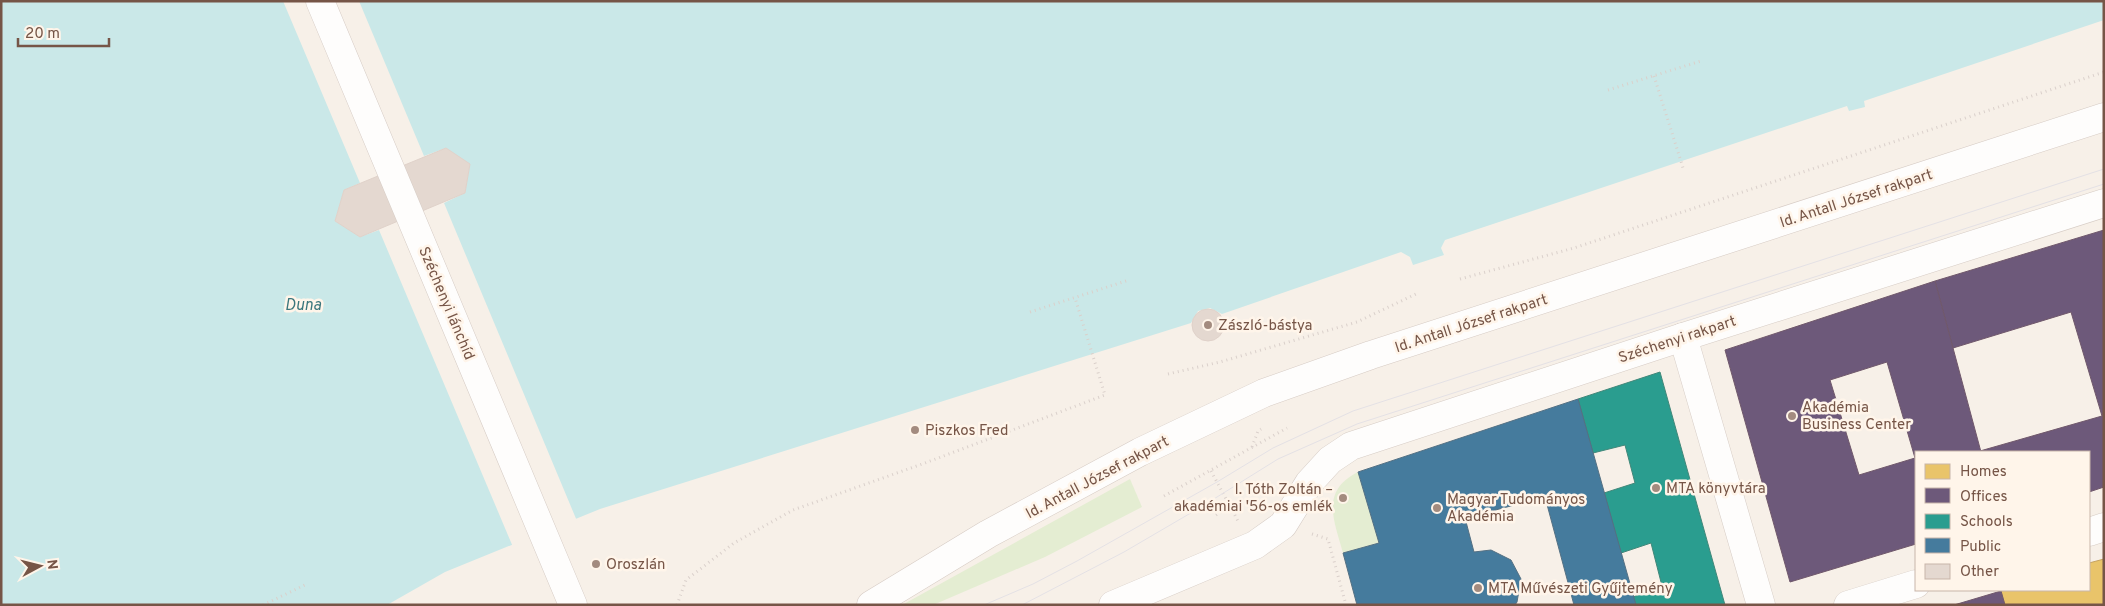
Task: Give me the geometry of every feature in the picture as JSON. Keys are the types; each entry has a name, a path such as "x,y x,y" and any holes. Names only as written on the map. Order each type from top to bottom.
{"street":[{"name":"Széchenyi lánchíd","path":"320,1 573,605"},
{"name":"Id. Antall József rakpart","path":"870,605 988,534 1140,452 1264,393 1372,355 2104,117"},
{"name":"Széchenyi rakpart","path":"1113,605 1255,545 1283,525 1309,483 1330,460 1351,446 1683,337 2104,203"},
{"path":"1683,337 1761,605"},
{"path":"2090,532 2104,527"},
{"path":"1848,605 1915,584"}],"path":[{"path":"1608,90 1700,61"},
{"path":"1460,279 1574,248 2104,72"},
{"path":"1654,76 1684,172"},
{"path":"1030,312 1129,280"},
{"path":"1168,374 1220,362 1357,322 1416,294"},
{"path":"677,605 686,580 734,543 793,510 925,463 1105,395 1075,298"},
{"path":"1164,496 1287,428"},
{"path":"1252,447 1258,430"},
{"path":"1211,471 1234,514"},
{"path":"1216,515 1230,506"},
{"path":"263,605 307,584"}],"green space":[{"path":"1358,472 1379,543 1343,553 1334,518 1334,497 1338,488"},
{"path":"1130,479 1142,507 1045,557 933,605 902,605"}],"water":[{"name":"Duna","path":"1,1 2104,1 2104,20 1864,101 1865,107 1849,111 1847,106 1445,240 1441,248 1444,255 1413,265 1410,257 1401,252 1222,314 1210,308 1198,311 1191,323 600,509 445,572 387,605 1,605"}],"pier":[{"path":"283,1 359,1 424,156 446,148 470,164 465,193 444,203 577,521 513,547 379,230 360,237 335,221 344,190 360,183"}],"building: Homes":[{"path":"2104,559 2104,605 2005,605 2001,591 2090,591 2090,563"}],"building: Offices":[{"path":"2104,230 2104,487 2090,492 2090,451 1980,451 2102,416 2071,312 1953,348 1935,281"},
{"name":"Akadémia Business Center","path":"1935,281 1981,451 1915,451 1915,458 1915,544 1790,582 1725,350","holes":["1887,362 1915,458 1859,475 1830,380"]},
{"path":"2001,591 2005,605 1954,605"}],"building: Schools":[{"name":"MTA könyvtára","path":"1660,372 1725,605 1636,605 1633,597 1662,586 1651,543 1621,553 1604,493 1635,483 1625,445 1593,453 1578,399"}],"building: Public":[{"name":"Magyar Tudományos Akadémia","path":"1578,399 1636,605 1574,605 1545,497 1465,518 1474,552 1491,550 1511,560 1521,579 1515,605 1357,605 1343,553 1379,543 1358,472"}],"building: Other":[{"path":"446,148 470,164 465,193 360,237 335,221 344,190"},
{"name":"Zászló-bástya","path":"1208,309 1220,313 1224,325 1220,337 1208,341 1196,337 1192,325 1196,313"}],"tram line":[{"path":"984,605 1033,584 1077,561 1273,448 1353,411 2104,169"},
{"path":"1022,605 1124,552 1278,459 1357,424 2104,184"}],"place":[{"name":"Zászló-bástya","path":"1208,325"},
{"name":"Akadémia Business Center","path":"1792,416"},
{"name":"Piszkos Fred","path":"915,430"},
{"name":"MTA könyvtára","path":"1656,488"},
{"name":"I. Tóth Zoltán – akadémiai '56-os emlék","path":"1343,498"},
{"name":"Magyar Tudományos Akadémia","path":"1437,508"},
{"name":"Oroszlán","path":"596,564"},
{"name":"MTA Művészeti Gyűjtemény","path":"1478,588"}]}
